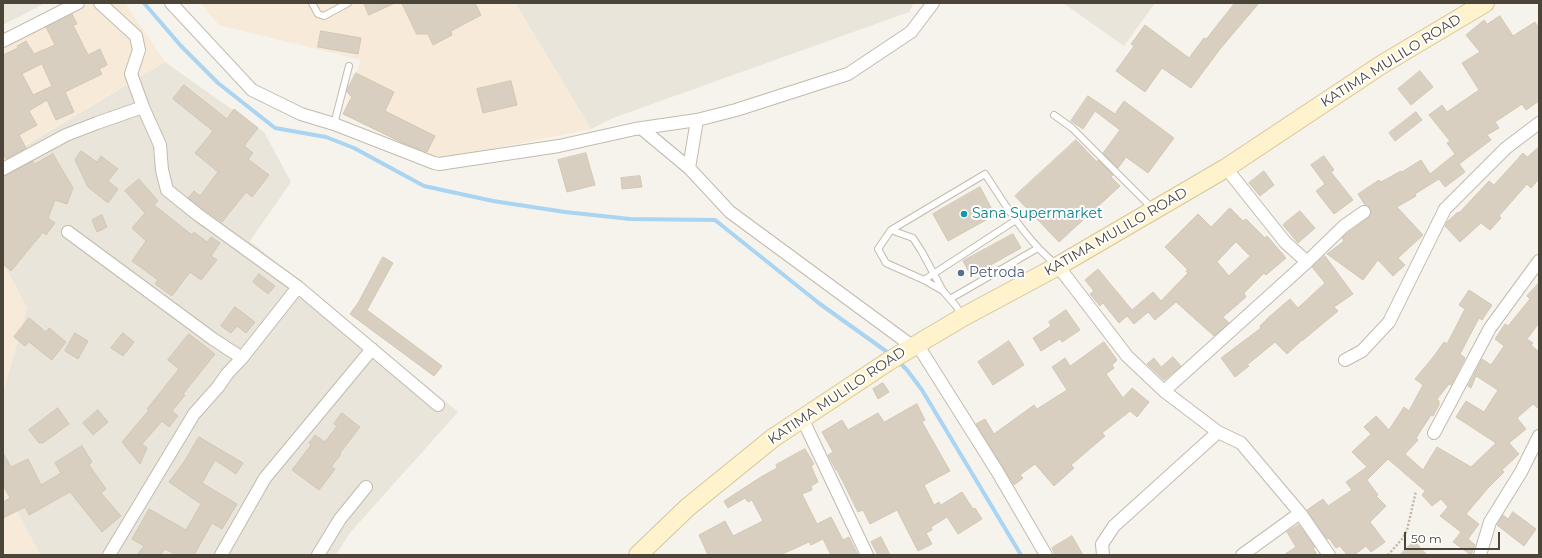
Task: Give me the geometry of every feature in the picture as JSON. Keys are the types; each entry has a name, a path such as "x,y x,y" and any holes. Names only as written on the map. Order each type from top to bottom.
{"main road":[{"name":"KATIMA MULILO ROAD","path":"638,555 688,507 773,438 802,418 905,351 1058,266 1226,168 1381,65 1485,3"}],"street":[{"path":"3,41 78,3"},
{"path":"100,3 136,36 139,50 131,74 143,107 160,145 162,170 167,190 197,214 298,287 438,405"},
{"path":"171,3 252,90 301,114 334,124 439,164 559,146 640,128 697,120 736,110 848,74 911,32 933,3"},
{"path":"3,170 66,135 143,107"},
{"path":"689,168 697,120"},
{"path":"1345,360 1362,351 1389,322 1445,209 1506,148 1539,122"},
{"path":"640,128 689,168 730,212 905,351 997,471 1046,555"},
{"path":"1226,168 1285,242 1306,262"},
{"path":"1164,391 1344,226 1364,212"},
{"path":"68,232 194,325 242,358"},
{"path":"1434,433 1490,328 1539,261"},
{"path":"1058,266 1127,356 1164,391 1218,432 1241,443 1300,513 1329,555"},
{"path":"110,555 194,414 242,358 298,287"},
{"path":"221,555 265,478 372,349"},
{"path":"802,418 867,555"},
{"path":"1103,555 1102,544 1114,526 1218,432"},
{"path":"1480,555 1490,522 1521,472 1539,436"},
{"path":"318,555 340,519 366,487"},
{"path":"1242,555 1300,513"}],"lane":[{"path":"312,3 318,14 324,16 348,3"},
{"path":"334,124 349,66"},
{"path":"1054,115 1072,128 1154,210"},
{"path":"943,291 924,280 886,263 878,249 891,230 985,174 1016,220 1038,248 1058,266"},
{"path":"924,280 1016,220"},
{"path":"891,230 913,238 943,291 963,318"},
{"path":"950,299 1038,248"}],"path":[{"path":"1388,555 1403,538 1407,530 1416,491"}],"shaded area":[{"path":"3,3 45,3 3,25"},
{"path":"90,3 125,3 165,62 3,158 3,49"},
{"path":"200,3 515,3 591,129 437,160 343,114 361,60 219,25"},
{"path":"515,3 914,3 909,12 613,118 591,129"},
{"path":"1063,3 1155,3 1124,46"},
{"path":"165,62 264,132 291,182 250,241 458,412 349,534 336,555 40,555 3,485 3,393 27,308 3,263 3,159"},
{"path":"3,263 27,308 3,393"},
{"path":"3,485 40,555 3,555"}],"building":[{"path":"364,3 395,3 369,15"},
{"path":"402,3 475,3 481,15 451,31 452,35 433,45 428,34 417,34"},
{"path":"1235,3 1259,3 1220,49 1191,88 1162,68 1145,92 1116,71 1134,46 1131,44 1145,25 1189,58 1204,38 1206,39"},
{"path":"72,14 77,24 73,25 88,55 100,49 107,65 99,69 102,74 65,92 74,112 56,120 47,100 29,111 37,125 19,135 26,148 6,159 3,154 3,55 18,48 17,46 26,41 34,54 55,45 46,27","holes":["42,64 52,86 33,95 22,74"]},
{"path":"1500,16 1513,36 1535,22 1539,28 1539,101 1526,110 1522,104 1495,122 1499,128 1487,135 1491,140 1459,164 1465,172 1445,187 1439,179 1415,194 1416,196 1397,207 1423,235 1398,258 1405,265 1393,276 1378,260 1363,280 1327,254 1344,241 1342,238 1371,216 1370,208 1365,205 1358,194 1379,180 1381,182 1401,171 1402,172 1421,160 1430,174 1455,154 1447,143 1450,141 1429,115 1442,105 1447,112 1479,90 1462,63 1480,52 1466,35 1484,20 1487,24"},
{"path":"321,31 361,38 358,54 318,47"},
{"path":"1420,71 1433,87 1411,105 1398,89"},
{"path":"356,73 394,92 385,111 435,136 427,152 403,143 343,114 352,97 347,90"},
{"path":"511,81 517,105 483,113 477,89"},
{"path":"184,85 227,119 234,109 258,128 244,146 253,153 248,159 269,175 252,197 246,192 222,222 188,198 194,191 200,196 218,172 195,153 213,131 173,99"},
{"path":"1088,96 1115,114 1124,101 1174,138 1148,173 1126,157 1118,168 1103,153 1120,130 1095,111 1083,129 1071,121"},
{"path":"1416,112 1422,120 1395,141 1389,133"},
{"path":"1076,140 1097,162 1098,160 1113,175 1111,177 1120,186 1059,242 1015,196"},
{"path":"1539,147 1539,179 1531,188 1527,184 1499,216 1501,218 1490,230 1481,223 1460,242 1445,226 1447,222 1458,212 1459,213 1489,181 1494,185 1523,153 1527,157"},
{"path":"81,151 97,162 101,156 118,169 108,181 118,189 108,203 88,187 75,160"},
{"path":"586,153 595,185 567,192 558,160"},
{"path":"53,154 73,188 67,204 55,200 48,218 55,223 46,235 43,232 11,271 3,264 3,176 33,161 34,164"},
{"path":"1324,156 1334,170 1331,172 1353,200 1334,214 1316,191 1325,184 1311,165"},
{"path":"1264,171 1274,185 1260,196 1249,183"},
{"path":"640,176 642,187 622,189 621,178"},
{"path":"139,179 158,201 154,205 192,235 194,232 207,242 211,237 220,243 211,256 217,260 201,280 190,272 172,296 155,284 158,280 132,261 146,241 132,228 145,213 125,191"},
{"name":"Sana Supermarket","path":"980,187 995,215 948,241 933,214"},
{"path":"1230,208 1243,221 1246,219 1265,238 1267,236 1286,258 1266,275 1264,273 1244,293 1246,297 1223,317 1229,323 1214,336 1176,302 1155,320 1148,312 1134,324 1127,316 1119,323 1103,303 1100,306 1090,294 1094,291 1085,280 1098,269 1132,310 1153,292 1161,301 1188,273 1186,271 1188,270 1165,247 1198,214 1211,227","holes":["1236,242 1250,256 1229,276 1217,262"]},
{"path":"1300,211 1315,228 1298,243 1283,225"},
{"path":"102,215 107,227 97,232 92,220"},
{"path":"1013,234 1021,248 971,276 963,261"},
{"path":"1325,256 1353,294 1334,307 1338,311 1287,354 1275,342 1235,377 1221,358 1261,328 1260,326 1269,317 1290,299 1298,308 1325,283 1312,267"},
{"path":"383,257 393,263 367,310 442,366 434,376 350,314 358,303"},
{"path":"259,274 275,286 268,294 253,282"},
{"path":"1539,283 1539,323 1527,339 1533,343 1531,345 1539,352 1539,409 1533,404 1517,418 1526,429 1509,443 1519,454 1502,470 1504,472 1466,514 1479,524 1468,539 1475,545 1471,555 1453,542 1461,532 1440,516 1448,507 1441,499 1432,506 1422,495 1425,491 1388,459 1367,480 1378,495 1376,496 1386,506 1370,522 1385,542 1371,552 1366,546 1354,555 1347,555 1340,546 1336,548 1329,538 1327,539 1307,510 1323,499 1328,506 1352,490 1346,482 1367,467 1352,452 1371,434 1364,427 1376,416 1389,430 1404,407 1409,411 1423,385 1415,379 1444,342 1447,344 1465,309 1459,305 1469,290 1492,305 1482,320 1479,318 1460,354 1465,358 1451,385 1449,384 1437,399 1439,401 1439,405 1433,416 1431,415 1416,438 1418,440 1405,454 1423,470 1437,447 1471,467 1496,443 1456,417 1466,401 1484,412 1498,390 1476,376 1471,388 1468,386 1482,359 1491,365 1504,346 1495,339 1505,324 1508,326 1530,299 1527,296"},
{"path":"235,307 255,322 246,333 237,326 231,333 221,326"},
{"path":"1066,310 1080,330 1062,342 1060,339 1041,351 1033,338 1051,326 1049,322"},
{"path":"29,318 46,332 49,328 66,342 52,360 29,342 25,346 14,337"},
{"path":"75,333 88,341 78,359 65,351"},
{"path":"123,333 134,342 123,356 111,348"},
{"path":"189,334 215,354 183,394 185,395 172,411 178,416 169,427 162,421 142,444 147,448 140,464 122,442 149,410 147,409 179,369 168,360"},
{"path":"1009,341 1024,365 993,385 978,362"},
{"path":"1104,342 1117,360 1112,365 1114,368 1106,374 1123,398 1132,388 1149,402 1137,417 1130,411 1102,433 1105,436 1071,465 1074,468 1054,486 1035,464 1020,475 1023,478 1014,485 976,424 985,419 994,434 1034,405 1037,409 1067,390 1052,367 1065,358 1070,366"},
{"path":"1173,357 1181,366 1164,380 1147,364 1154,358 1161,367"},
{"path":"883,383 889,392 878,399 873,389"},
{"path":"917,404 925,420 922,422 950,471 924,485 934,505 939,502 941,505 962,492 973,509 975,508 982,519 958,534 947,517 931,527 932,530 926,533 932,544 918,551 897,510 870,524 863,510 858,512 828,455 833,452 822,432 842,420 848,430 878,413 884,422"},
{"path":"58,408 69,424 43,443 39,443 29,430"},
{"path":"98,410 108,422 93,435 83,423"},
{"path":"342,413 360,427 340,453 341,454 331,467 335,469 319,490 292,470 311,445 309,443 315,435 325,442 337,426 334,424"},
{"path":"199,437 243,463 236,474 215,460 202,483 237,504 222,529 212,523 194,555 177,555 165,549 160,555 137,555 144,546 132,539 149,509 186,530 201,504 169,482 184,462"},
{"path":"82,446 92,462 89,465 106,489 101,493 121,516 102,532 70,492 29,515 25,507 3,518 3,502 10,498 3,485 3,453 11,467 28,459 41,485 61,473 55,463"},
{"path":"805,449 814,464 811,466 818,482 811,486 812,490 802,494 817,524 831,517 843,540 849,537 858,555 831,555 823,539 811,545 809,542 780,555 708,555 699,535 725,521 733,536 763,521 752,500 748,502 745,498 728,508 724,501 777,468 776,465"},
{"path":"1513,512 1536,529 1524,546 1497,525 1503,515 1508,519"},
{"path":"1299,525 1315,547 1313,548 1317,555 1284,555 1296,547 1287,532"},
{"path":"1072,536 1083,555 1055,555 1052,548"},
{"path":"881,537 890,555 878,555 871,542"},
{"path":"1414,541 1427,555 1400,555"}],"waterway":[{"path":"144,3 181,46 218,83 275,128 326,137 354,148 424,186 493,201 565,212 630,219 715,220 820,304 890,354"},
{"path":"898,361 922,390 1021,555"}],"place":[{"name":"Sana Supermarket","path":"964,214"},
{"name":"Petroda","path":"961,273"}]}
